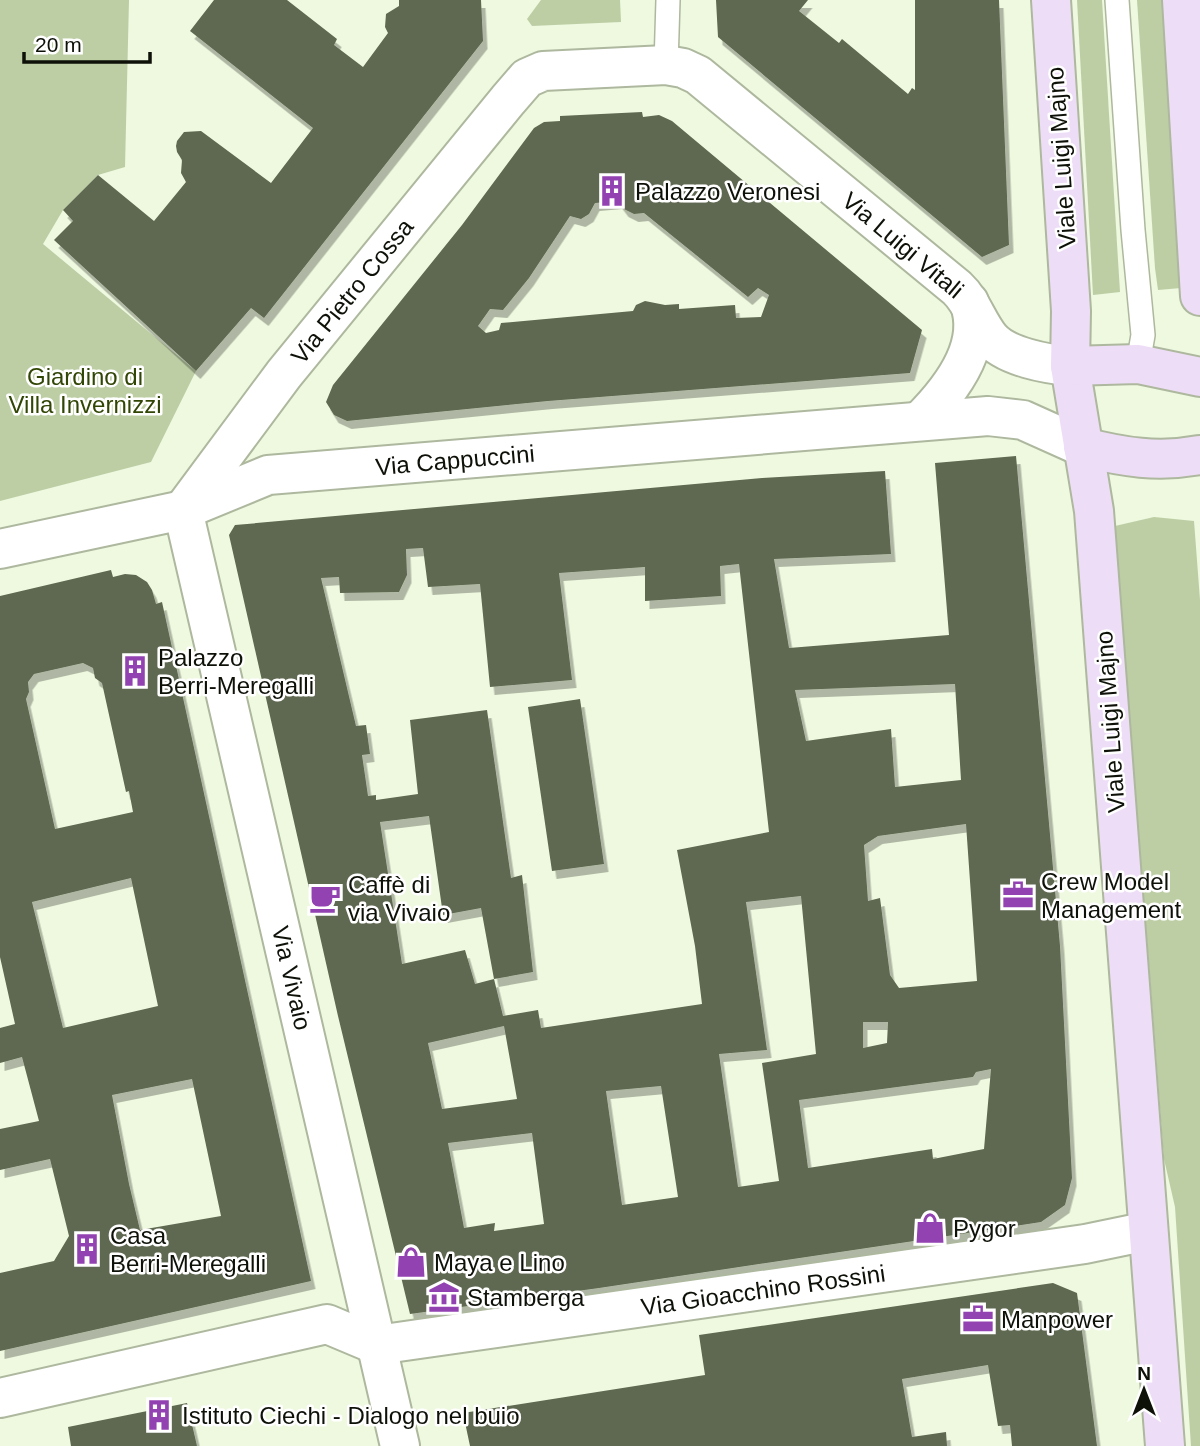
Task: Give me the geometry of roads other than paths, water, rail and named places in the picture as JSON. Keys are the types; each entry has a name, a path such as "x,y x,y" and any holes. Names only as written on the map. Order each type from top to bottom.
{"main road":[{"name":"Viale Luigi Majno","path":"1051,0 1071,311 1070,366 1094,511 1165,1446"},
{"path":"1182,0 1200,296"},
{"path":"1070,366 1138,363 1200,377"},
{"path":"1083,447 1122,457 1148,460 1200,455"}],"street":[{"name":"Via Pietro Cossa","path":"183,510 285,374 527,78 543,71 666,65"},
{"name":"Via Luigi Vitali","path":"666,65 683,68 698,75 946,279 969,302 987,334 996,343 1039,363 1070,366"},
{"path":"920,421 941,400 956,379 974,327 969,302"},
{"name":"Via Cappuccini","path":"0,549 183,510 268,475 988,416 1023,420 1083,447"},
{"name":"Via Vivaio","path":"183,510 400,1446"},
{"name":"Via Gioacchino Rossini","path":"377,1345 1085,1244 1148,1231"},
{"path":"0,1398 327,1324 377,1345"}],"lane":[{"path":"666,65 668,0"},
{"path":"1117,0 1143,335 1138,363"}],"place":[{"name":"Palazzo Veronesi","path":"612,191"},
{"name":"Palazzo Berri-Meregalli","path":"135,671"},
{"name":"Crew Model Management","path":"1018,895"},
{"name":"Caffè di via Vivaio","path":"325,898"},
{"name":"Pygor","path":"930,1228"},
{"name":"Casa Berri-Meregalli","path":"87,1249"},
{"name":"Maya e Lino","path":"411,1262"},
{"name":"Stamberga","path":"444,1297"},
{"name":"Manpower","path":"978,1319"},
{"name":"Istituto Ciechi - Dialogo nel buio","path":"159,1415"}],"park label":[{"name":"Giardino di Villa Invernizzi","path":"85,390"}]}
